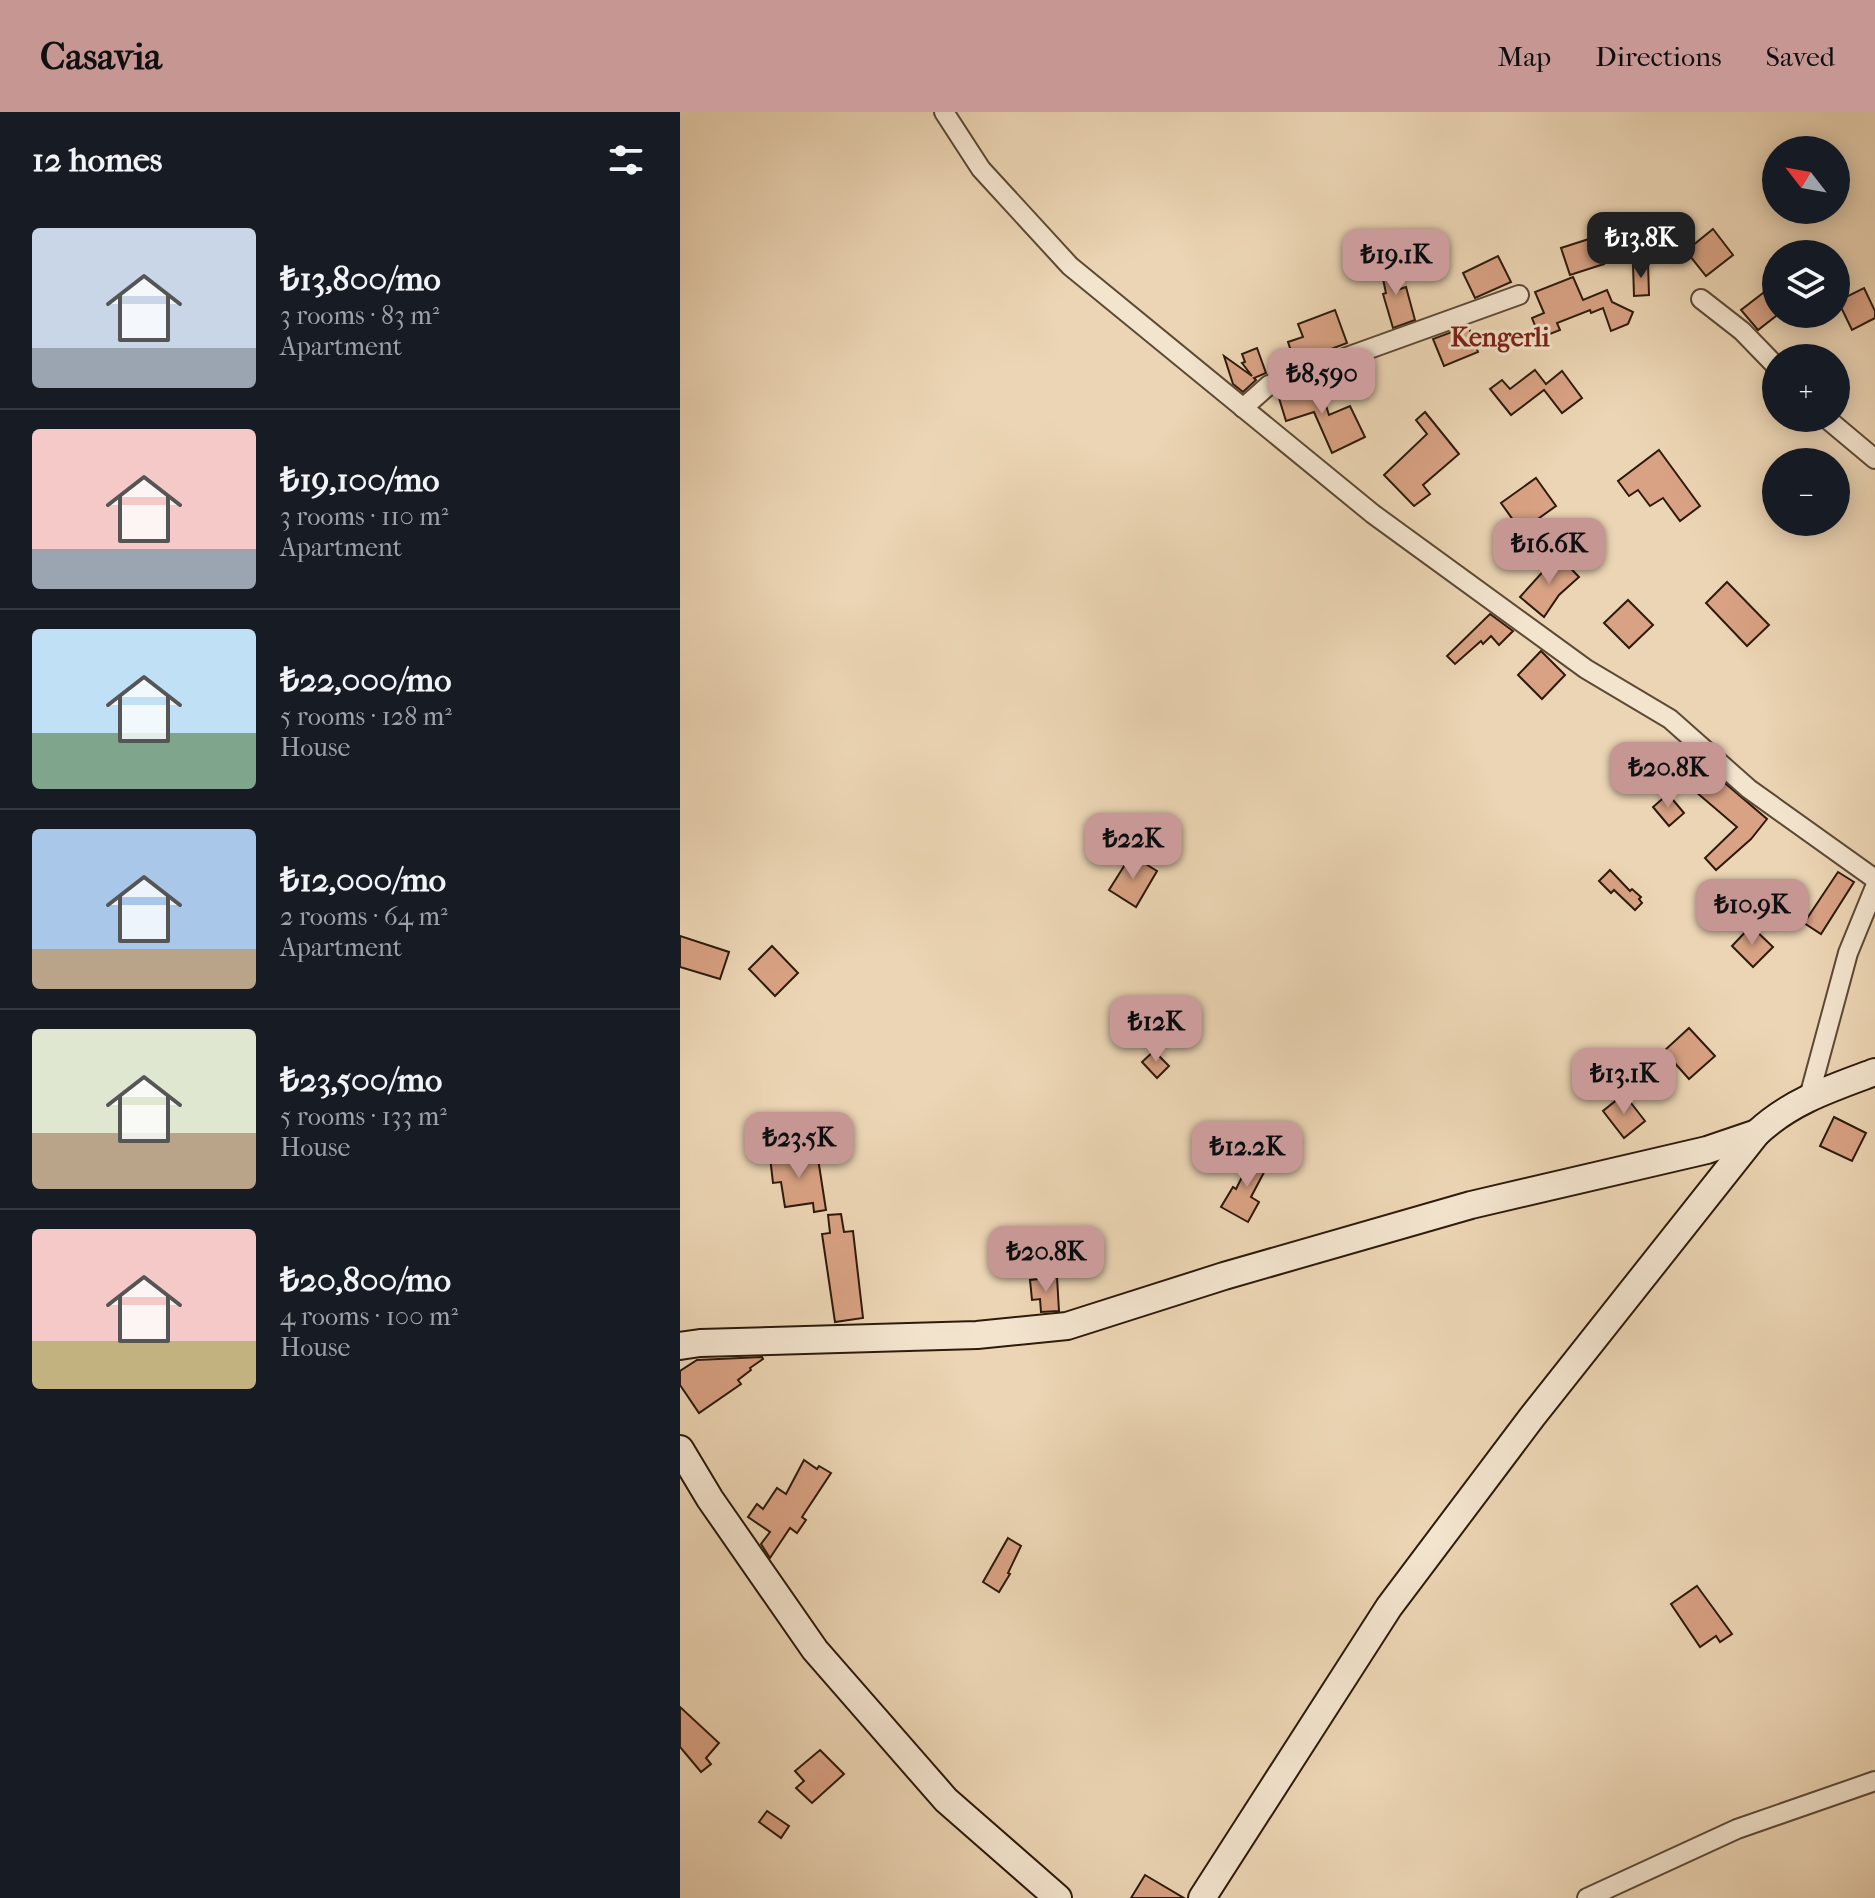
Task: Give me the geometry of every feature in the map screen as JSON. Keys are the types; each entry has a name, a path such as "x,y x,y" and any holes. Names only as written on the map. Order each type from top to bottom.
{"street":[{"path":"944,112 981,169 1070,266 1373,514 1586,669 1670,719 1749,789 1875,879"},
{"path":"1243,408 1269,385 1519,295"},
{"path":"1701,299 1742,331 1762,352"},
{"path":"1843,432 1875,459"},
{"path":"1809,1097 1843,968 1875,887"},
{"path":"1202,1898 1389,1607 1519,1434 1757,1133 1775,1116 1809,1097 1875,1072"},
{"path":"680,1346 977,1335 1067,1326 1224,1276 1471,1205 1707,1150 1757,1133"},
{"path":"680,1449 710,1499 815,1650 946,1800 1058,1898"},
{"path":"1587,1898 1737,1829 1875,1781"}],"building":[{"path":"1713,229 1733,255 1706,276 1686,251"},
{"path":"1595,237 1604,264 1570,275 1561,248"},
{"path":"1498,256 1511,282 1475,298 1463,273"},
{"path":"1390,258 1397,290 1406,287 1415,320 1393,328 1383,294 1386,293 1379,260"},
{"path":"1648,263 1649,295 1634,296 1633,264"},
{"path":"1573,277 1583,300 1607,290 1612,302 1633,312 1628,324 1611,331 1603,308 1591,313 1590,310 1557,323 1560,330 1540,338 1532,318 1544,313 1535,292"},
{"path":"1864,288 1875,311 1875,318 1852,330 1850,326 1850,295"},
{"path":"1762,294 1762,327 1758,330 1741,310"},
{"path":"1335,310 1347,343 1295,363 1288,342 1303,337 1298,324"},
{"path":"1468,326 1478,352 1444,366 1433,339"},
{"path":"1257,348 1266,373 1254,378 1256,380 1243,392 1233,384 1224,356 1252,376 1242,363 1245,362 1242,354"},
{"path":"1535,370 1546,384 1562,371 1582,398 1562,413 1544,390 1511,415 1490,389 1502,380 1510,389"},
{"path":"1318,381 1329,415 1350,406 1365,437 1332,453 1314,412 1286,421 1278,395"},
{"path":"1425,412 1459,454 1423,485 1430,494 1414,506 1384,475 1427,434 1416,420"},
{"path":"1659,450 1700,506 1680,521 1663,498 1650,506 1638,490 1629,496 1618,481"},
{"path":"1536,478 1556,506 1521,531 1501,503"},
{"path":"1558,555 1579,577 1559,595 1544,617 1520,597"},
{"path":"1727,582 1769,625 1747,646 1706,603"},
{"path":"1628,600 1653,625 1629,648 1604,623"},
{"path":"1490,614 1513,631 1499,645 1491,636 1483,644 1481,641 1455,664 1447,656"},
{"path":"1541,651 1565,675 1542,699 1518,675"},
{"path":"1699,761 1767,819 1751,839 1716,870 1705,858 1737,827 1682,780"},
{"path":"1668,794 1684,813 1669,826 1653,807"},
{"path":"1131,855 1157,871 1136,907 1109,890"},
{"path":"1610,870 1630,891 1632,889 1641,897 1642,903 1635,910 1614,890 1611,893 1599,881"},
{"path":"1838,872 1854,882 1821,934 1804,923"},
{"path":"1751,926 1773,947 1753,967 1732,946"},
{"path":"680,936 729,952 720,979 680,967"},
{"path":"772,946 798,973 775,996 749,969"},
{"path":"1689,1028 1715,1056 1689,1079 1664,1051"},
{"path":"1154,1051 1169,1066 1157,1078 1142,1062"},
{"path":"1624,1094 1645,1121 1624,1138 1603,1111"},
{"path":"1834,1117 1866,1133 1852,1161 1820,1146"},
{"path":"1255,1151 1271,1159 1251,1197 1259,1202 1248,1222 1221,1207 1233,1187 1236,1189"},
{"path":"817,1152 826,1210 814,1212 813,1203 785,1207 781,1182 773,1183 770,1157"},
{"path":"841,1214 844,1232 853,1231 863,1318 835,1322 822,1234 830,1233 828,1215"},
{"path":"1057,1277 1059,1311 1041,1312 1040,1299 1032,1300 1030,1280"},
{"path":"762,1357 738,1380 741,1384 699,1413 680,1385 680,1371 697,1360"},
{"path":"804,1460 817,1469 819,1466 831,1473 802,1517 806,1520 797,1533 790,1528 770,1558 761,1544 770,1532 748,1517 757,1504 763,1509 777,1488 786,1494"},
{"path":"1008,1538 1021,1546 999,1592 983,1582"},
{"path":"1697,1586 1732,1634 1720,1642 1716,1636 1700,1647 1671,1604"},
{"path":"680,1707 719,1743 706,1758 711,1764 701,1772 680,1747"},
{"path":"820,1750 844,1774 812,1803 796,1788 804,1781 795,1771"},
{"path":"767,1811 789,1826 781,1838 759,1822"},
{"path":"1145,1875 1184,1898 1131,1898"}],"district":[{"name":"Kengerli","path":"1500,337"}]}
